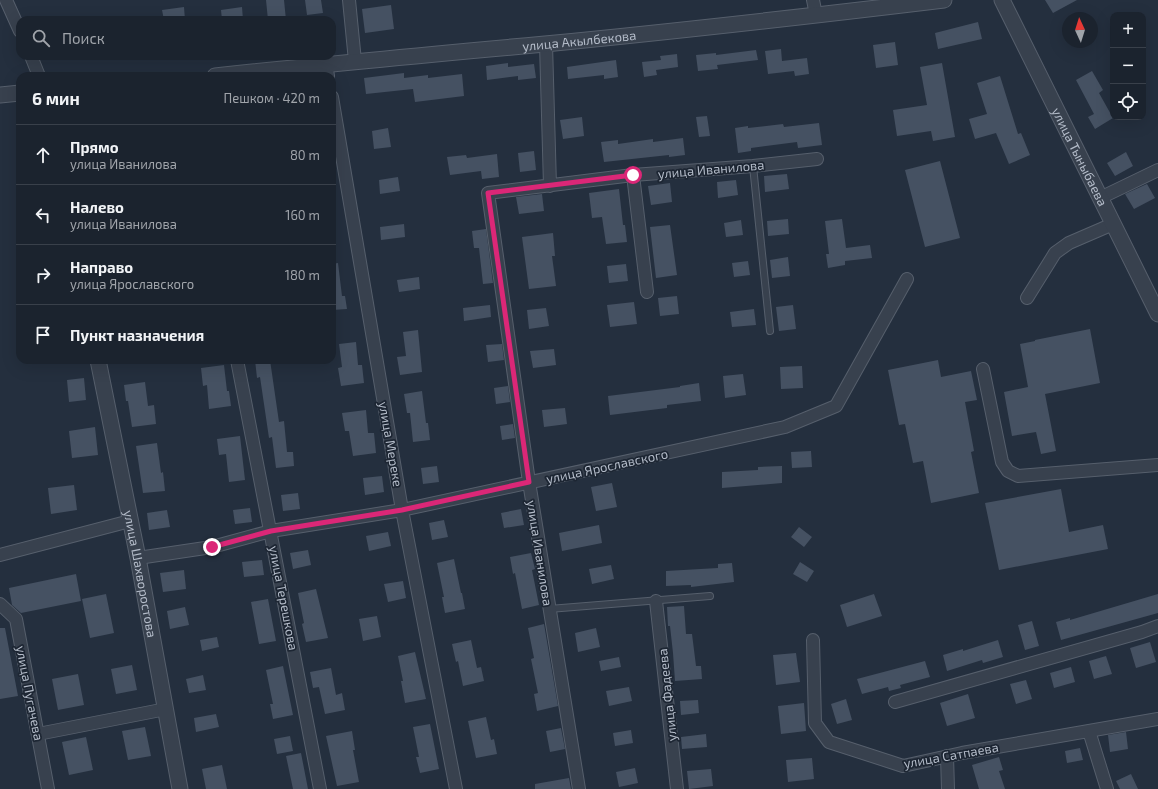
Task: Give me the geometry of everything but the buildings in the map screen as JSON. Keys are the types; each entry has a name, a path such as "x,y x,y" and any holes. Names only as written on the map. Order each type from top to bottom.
{"street":[{"path":"6,0 16,21"},
{"path":"350,0 356,61"},
{"path":"812,0 816,15"},
{"name":"улица Акылбекова","path":"290,72 327,70 356,61 546,44 944,0"},
{"name":"улица Тыныбаева","path":"1002,0 1113,224 1154,298 1158,314"},
{"path":"546,44 550,186"},
{"path":"33,60 37,72"},
{"path":"0,95 16,93"},
{"name":"улица Мереке","path":"336,121 402,510 456,789"},
{"name":"улица Иванилова","path":"579,789 529,482 488,193 633,175 753,166 817,159"},
{"path":"1100,198 1158,170"},
{"path":"633,175 647,292"},
{"path":"1027,298 1055,253 1069,243 1113,224"},
{"name":"улица Ярославского","path":"138,558 212,547 271,531 402,510 785,428 836,406 907,279"},
{"name":"улица Шахворостова","path":"99,364 138,558 180,789"},
{"name":"улица Терешкова","path":"238,364 320,789"},
{"path":"983,369 1002,462 1008,472 1018,476 1158,465"},
{"path":"0,555 130,521"},
{"name":"улица Фадеева","path":"656,601 678,789"},
{"name":"улица Пугачева","path":"0,604 16,619 48,789"},
{"path":"895,702 1142,632 1158,626"},
{"name":"улица Сатпаева","path":"814,640 815,723 829,742 903,766 947,756 1158,720"},
{"path":"38,734 166,709"},
{"path":"1089,731 1107,789"},
{"path":"947,756 948,789"}],"lane":[{"path":"753,166 770,331"},
{"path":"550,609 710,596"}],"route":[{"path":"212,547 271,531 402,510 529,482 488,193 633,175"}]}
